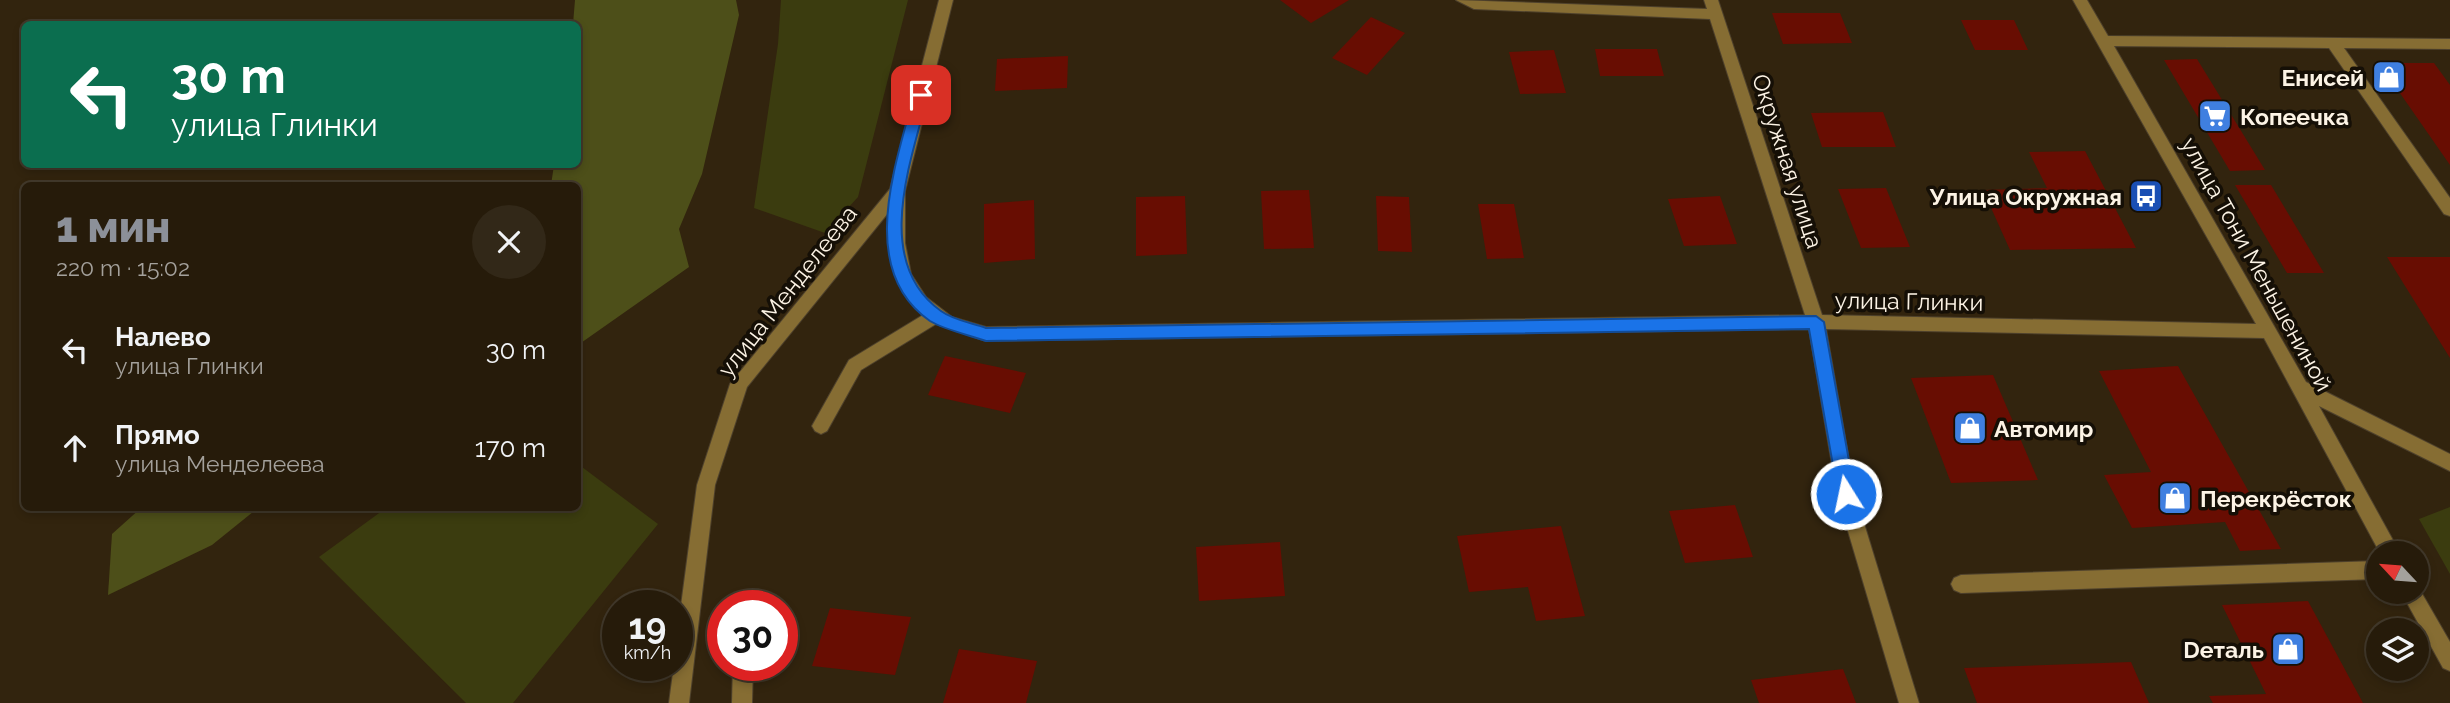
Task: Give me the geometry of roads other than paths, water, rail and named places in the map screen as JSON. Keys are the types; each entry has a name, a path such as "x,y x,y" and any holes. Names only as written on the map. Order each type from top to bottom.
{"street":[{"name":"улица Менделеева","path":"679,703 706,485 739,384 897,191 946,0"},
{"name":"Окружная улица","path":"1463,0 1474,4 1714,7 1816,322 1846,494 1909,703"},
{"name":"улица Тони Меньшениной","path":"2080,0 2269,331 2383,541"},
{"path":"2103,41 2450,44"},
{"path":"2333,43 2450,210"},
{"name":"улица Глинки","path":"897,191 895,247 905,284 936,316 986,334 1816,322 2269,331"},
{"path":"821,426 855,365 936,316"},
{"path":"2299,387 2450,463"},
{"path":"1961,584 2366,570"},
{"path":"2418,604 2450,661"},
{"path":"742,703 743,681"}],"place":[{"name":"Енисей","path":"2389,77"},
{"name":"Копеечка","path":"2215,116"},
{"name":"Улица Окружная","path":"2146,196"},
{"name":"Автомир","path":"1970,428"},
{"name":"Перекрёсток","path":"2175,498"},
{"name":"Dеталь","path":"2288,649"}]}
